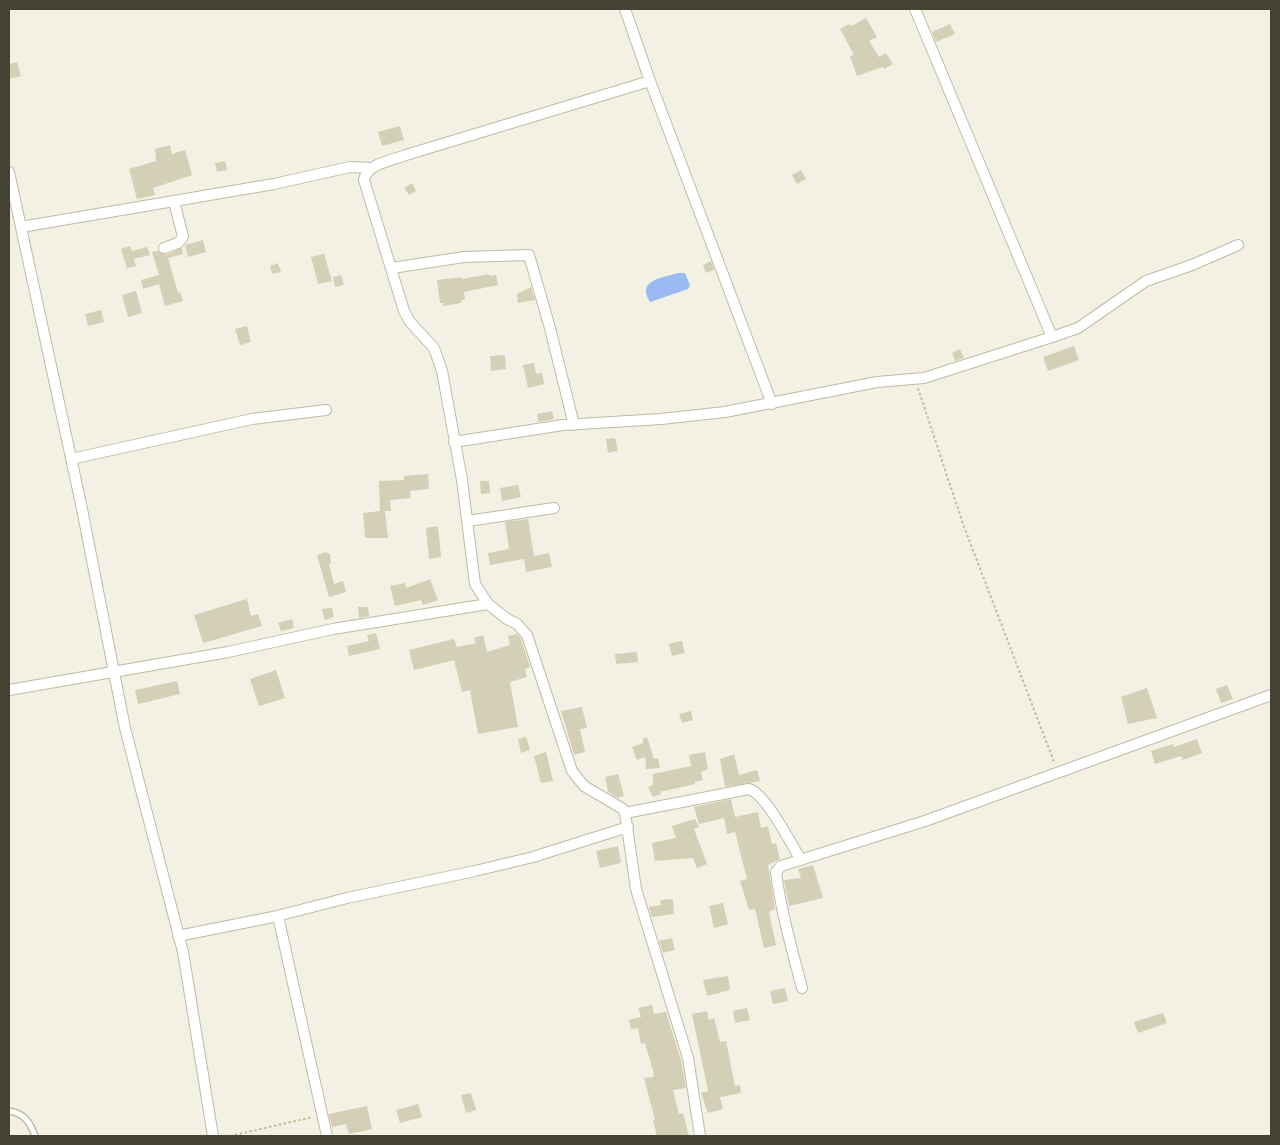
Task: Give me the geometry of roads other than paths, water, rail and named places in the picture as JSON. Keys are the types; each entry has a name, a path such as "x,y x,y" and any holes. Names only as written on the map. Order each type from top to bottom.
{"street":[{"path":"625,9 650,81 772,404"},
{"path":"915,9 1052,337"},
{"path":"21,227 274,184 350,167 372,168 406,155 650,81"},
{"path":"372,168 366,174 365,187 392,268 400,299 410,322 435,351 442,370 468,520 475,584 480,595 488,604 507,619 517,624 526,635 567,760 576,778 584,786 622,809 625,813 636,889 688,1058 700,1136"},
{"path":"9,172 71,459 125,728 178,936 213,1136"},
{"path":"164,248 178,243 183,237 174,201"},
{"path":"454,442 574,424 661,419 772,404 877,382 915,379 962,367 1078,328 1146,281 1192,265 1238,244"},
{"path":"392,268 464,257 529,255 550,328 574,424"},
{"path":"71,459 252,419 326,410"},
{"path":"468,520 554,508"},
{"path":"9,690 228,652 333,629 488,604"},
{"path":"802,988 785,925 776,872 781,866 925,821 1271,695"},
{"path":"625,813 749,789 755,791 763,800 801,860"},
{"path":"178,936 278,916 523,859 628,827"},
{"path":"278,916 328,1136"}],"lane":[{"path":"9,1111 19,1112 25,1117 35,1136"}],"water":[{"path":"678,273 685,273 690,285 688,289 650,302 646,289 648,284"}]}
